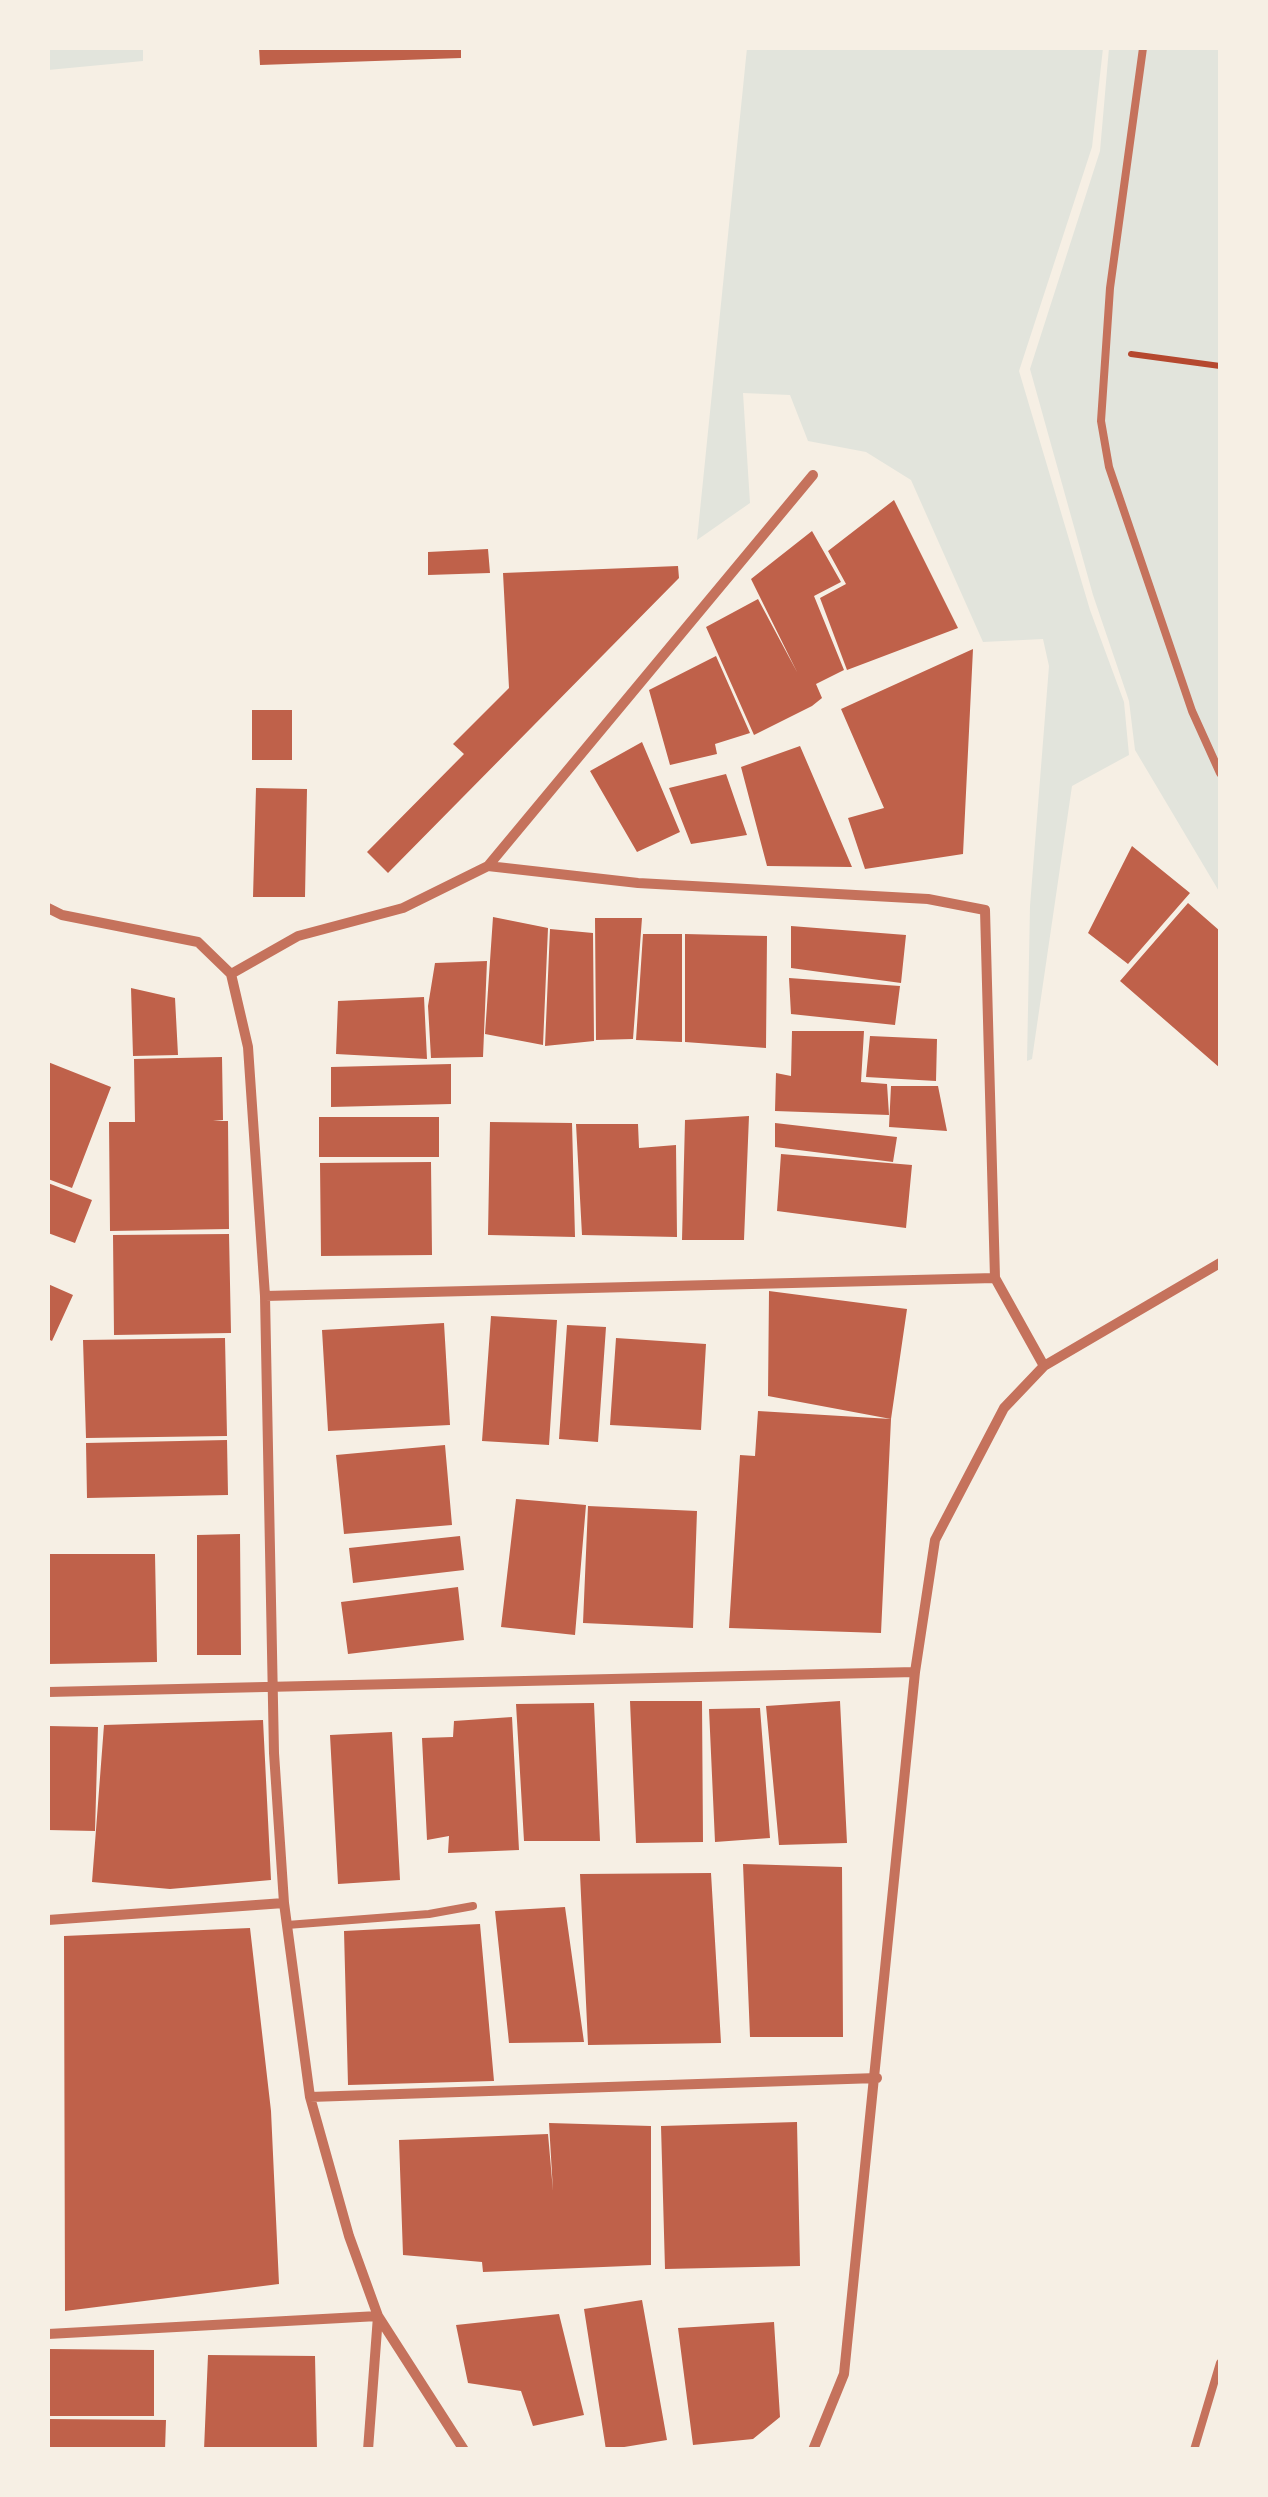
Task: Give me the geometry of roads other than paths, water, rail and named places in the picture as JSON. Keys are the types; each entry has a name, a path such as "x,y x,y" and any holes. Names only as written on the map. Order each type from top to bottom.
{"street":[{"path":"231,974 298,936 403,908 488,866 813,475"},
{"path":"488,866 638,882 928,900 985,910 996,1278 1044,1366"},
{"path":"48,908 62,915 198,942 231,974 248,1047 265,1296 274,1686 284,1903 310,2097 378,2316 464,2450"},
{"path":"813,2450 844,2374 877,2078 915,1672 935,1540 1004,1408 1044,1366 1220,1263"},
{"path":"265,1296 996,1278"},
{"path":"48,1692 915,1672"},
{"path":"48,1920 284,1903"},
{"path":"310,2097 877,2078"},
{"path":"48,2334 378,2316"},
{"path":"368,2450 378,2316"}],"lane":[{"path":"1143,48 1105,351 1101,421 1108,467 1192,711 1220,773"},
{"path":"287,1925 430,1914 474,1906"},
{"path":"1194,2450 1220,2363"}]}
